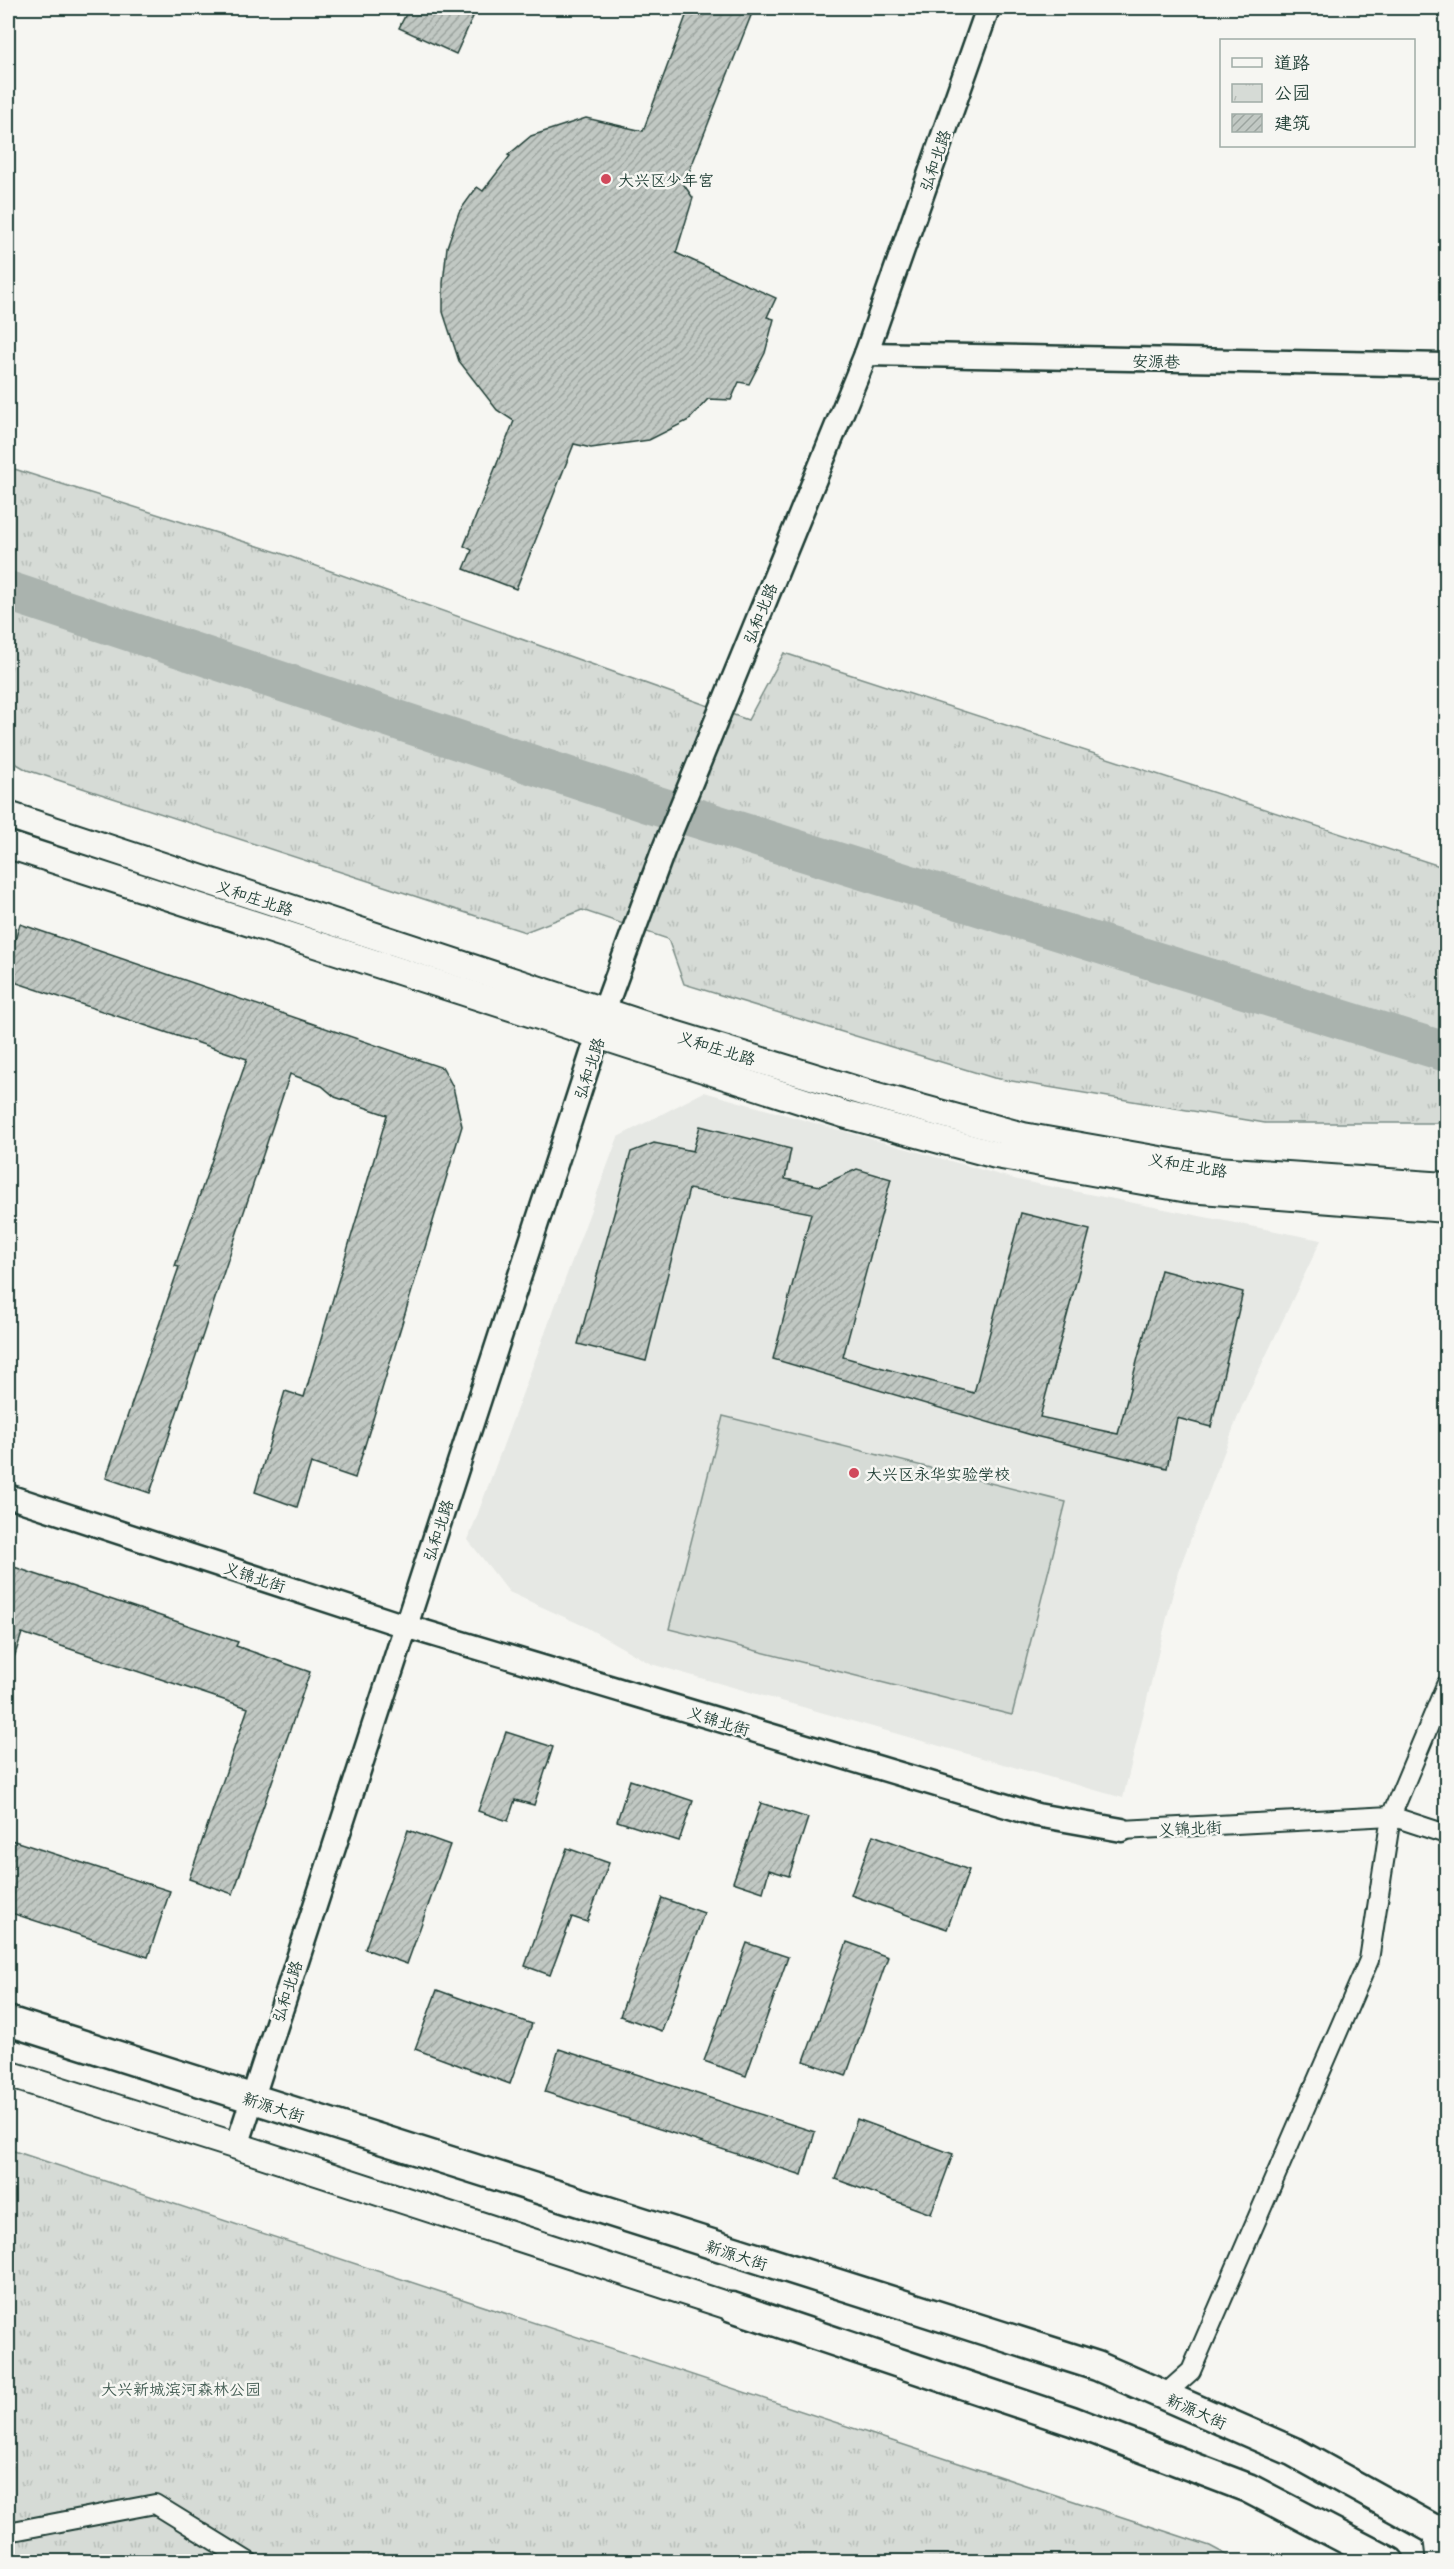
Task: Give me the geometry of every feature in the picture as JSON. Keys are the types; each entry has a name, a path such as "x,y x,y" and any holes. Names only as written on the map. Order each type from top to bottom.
{"main road":[{"name":"义和庄北路","path":"8,816 601,1023 843,1114 996,1155 1188,1189 1446,1209"},
{"name":"义和庄北路","path":"8,844 601,1023 1023,1136 1217,1170 1446,1186"},
{"name":"新源大街","path":"8,2021 1097,2366 1294,2452 1441,2532"},
{"path":"8,2074 732,2307 1072,2421 1248,2488 1390,2562"},
{"path":"1440,2562 1441,2532"}],"street":[{"name":"弘和北路","path":"237,2146 601,1023 663,851 866,354 988,8"},
{"name":"安源巷","path":"866,354 1446,365"},
{"name":"义锦北街","path":"8,1496 405,1626 1037,1815 1122,1830 1391,1816 1446,1834"},
{"path":"1164,2395 1191,2371 1369,1960 1391,1816 1446,1685"},
{"path":"8,2532 155,2504 249,2562"}],"shaded area":[{"name":"大兴区永华实验学校","path":"704,1092 1018,1180 1321,1240 1242,1406 1178,1572 1123,1798 651,1664 584,1626 509,1592 468,1540 618,1137"}],"green space":[{"path":"8,467 280,553 748,720 784,653 1446,868 1446,1123 1265,1123 994,1078 684,984 668,939 582,910 525,932 27,770 8,759"},
{"path":"723,1416 1066,1502 1012,1715 669,1629"},
{"name":"大兴新城滨河森林公园","path":"8,2149 1210,2546 1238,2561 8,2562"}],"building":[{"path":"409,8 477,8 456,54 399,28"},
{"path":"689,8 754,8 689,172 682,182 693,198 676,253 776,298 767,317 774,319 765,353 749,384 739,382 731,400 708,399 689,420 649,440 591,448 574,444 516,589 464,569 472,550 464,546 514,421 497,410 459,361 443,312 447,247 459,212 477,187 483,191 510,156 508,155 531,136 586,118 643,131"},
{"path":"20,924 443,1068 453,1087 462,1126 355,1478 311,1463 297,1507 255,1492 285,1391 304,1397 387,1115 335,1097 322,1086 290,1074 150,1493 106,1478 179,1267 175,1266 247,1059 8,980 8,962"},
{"path":"700,1126 791,1149 785,1179 820,1186 857,1169 891,1179 843,1357 974,1393 1021,1213 1090,1230 1040,1417 1118,1434 1161,1270 1243,1292 1211,1427 1177,1418 1167,1468 1035,1436 773,1359 811,1213 689,1189 646,1361 578,1344 631,1152 654,1143 693,1151"},
{"path":"8,1565 238,1642 236,1646 310,1672 233,1894 189,1879 248,1708 22,1633 11,1667 8,1667"},
{"path":"506,1732 553,1747 534,1805 515,1800 508,1821 478,1811"},
{"path":"630,1780 693,1801 679,1841 617,1821"},
{"path":"761,1803 808,1818 789,1876 769,1870 763,1892 733,1882"},
{"path":"408,1830 450,1845 407,1964 365,1949"},
{"path":"873,1835 969,1870 947,1929 851,1895"},
{"path":"8,1839 170,1891 148,1957 8,1912"},
{"path":"567,1848 609,1863 587,1922 572,1917 550,1975 525,1966"},
{"path":"662,1898 704,1913 662,2031 620,2016"},
{"path":"847,1942 888,1957 846,2076 804,2061"},
{"path":"747,1943 788,1957 746,2076 704,2061"},
{"path":"437,1990 532,2024 510,2084 415,2049"},
{"path":"559,2049 815,2132 802,2175 545,2092"},
{"path":"857,2119 953,2154 931,2214 835,2179"}],"waterway":[{"path":"8,591 648,803 1446,1052"}],"place":[{"name":"大兴区少年宫","path":"606,179"},
{"name":"大兴区永华实验学校","path":"854,1473"}]}
